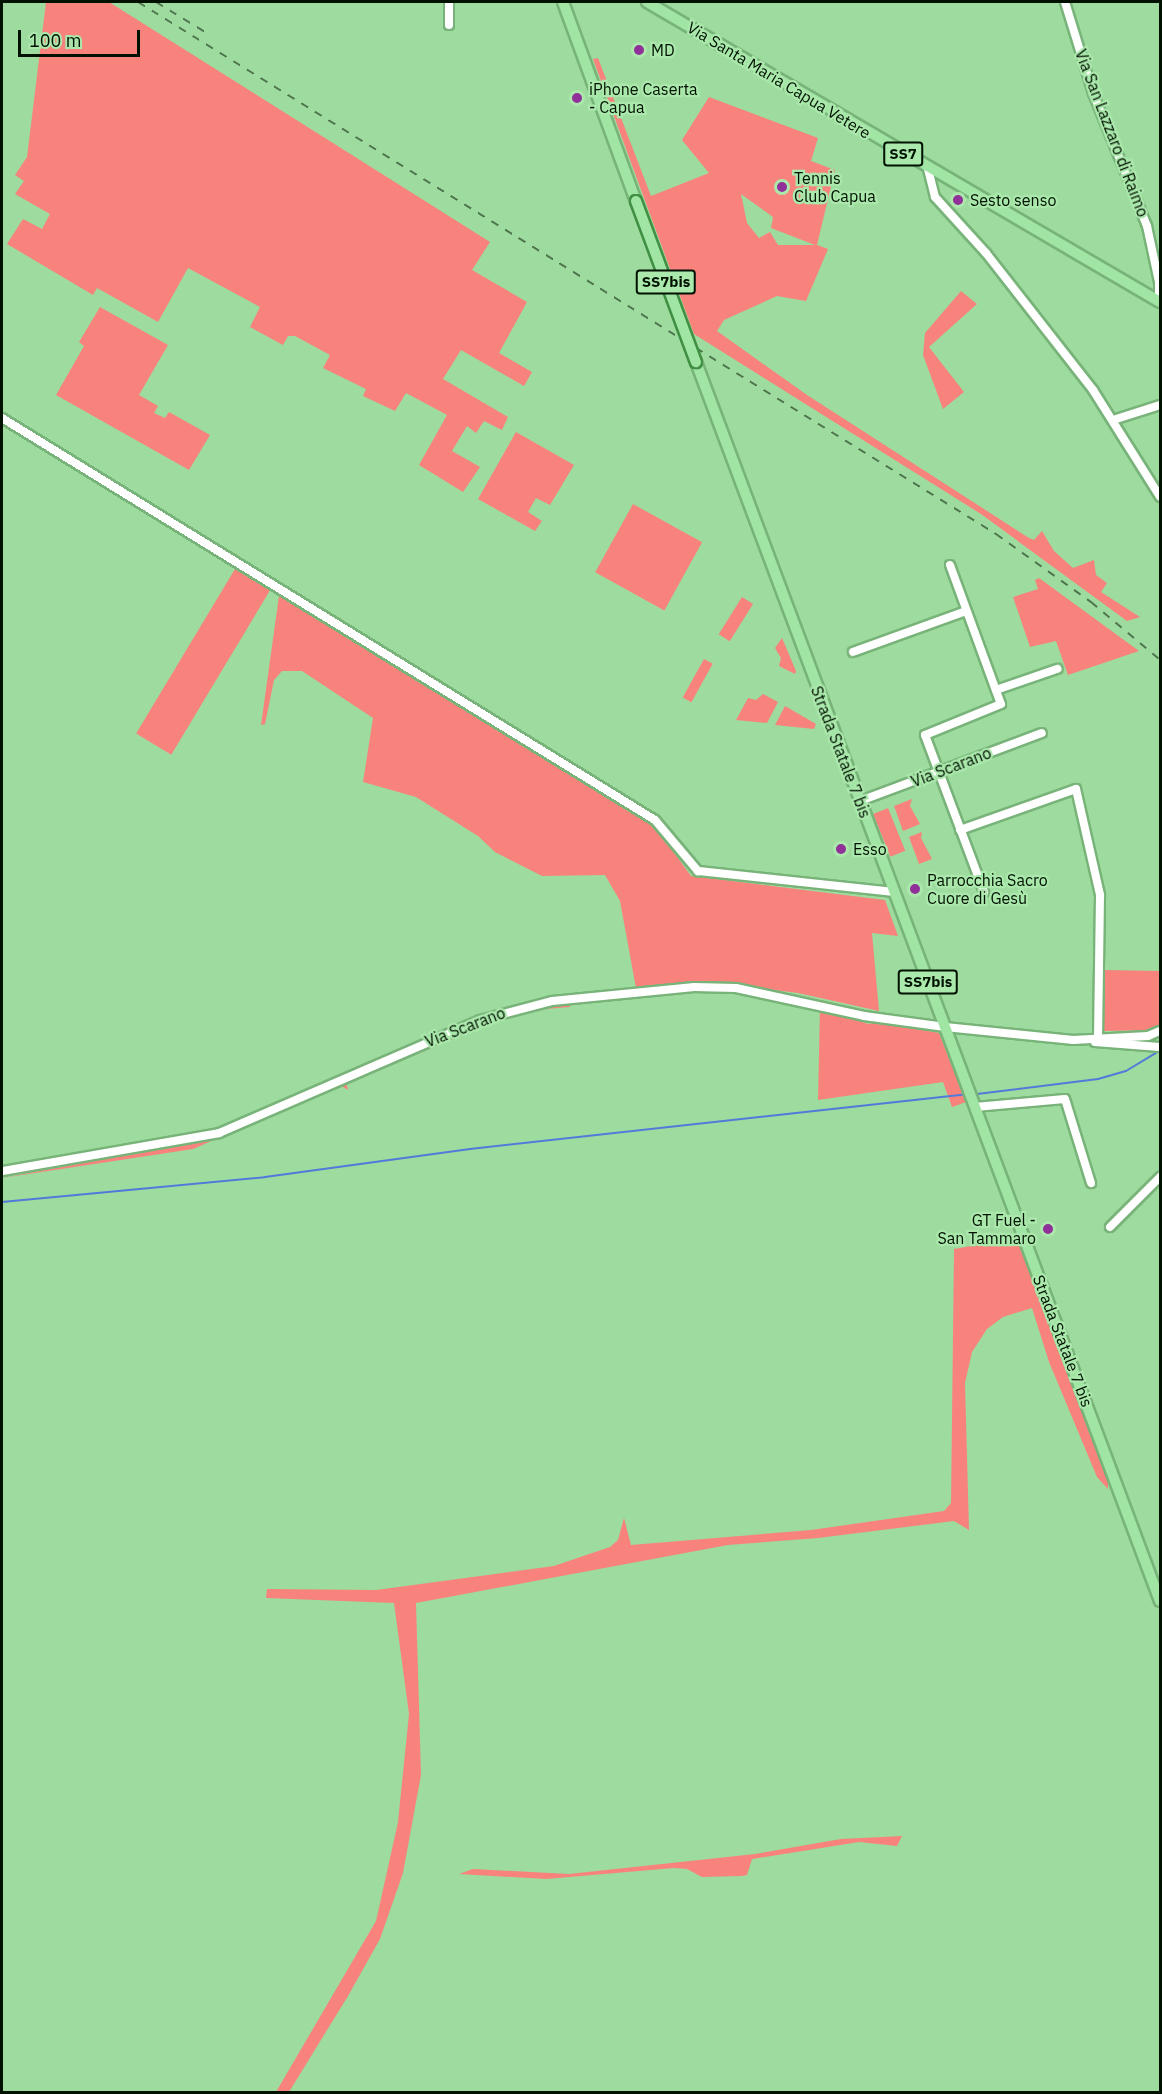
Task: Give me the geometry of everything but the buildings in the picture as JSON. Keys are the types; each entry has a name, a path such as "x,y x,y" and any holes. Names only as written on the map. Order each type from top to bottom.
{"main road":[{"name":"Strada Statale 7 bis","path":"563,2 1161,1601"},
{"name":"Via Santa Maria Capua Vetere","path":"647,2 928,169 1160,301"}],"street":[{"path":"449,2 449,25"},
{"name":"Via San Lazzaro di Raimo","path":"1065,2 1093,93 1147,226 1159,282 1160,301"},
{"path":"928,169 935,197 986,253 1113,420 1161,496"},
{"path":"1113,420 1161,405"},
{"path":"2,418 655,820 698,870 895,892"},
{"path":"950,565 1001,704 925,735 984,892"},
{"path":"853,652 966,611"},
{"path":"996,690 1057,669"},
{"name":"Via Scarano","path":"860,801 1042,733"},
{"path":"960,830 1076,789 1100,895 1098,1036"},
{"name":"Via Scarano","path":"2,1171 219,1133 480,1020 552,1001 694,987 736,988 864,1016 1073,1040"},
{"path":"1073,1040 1098,1036 1148,1036 1161,1031"},
{"path":"1073,1040 1161,1047"},
{"path":"975,1107 1065,1099 1092,1184"},
{"path":"1110,1227 1161,1178"}],"shaded area":[{"path":"46,2 109,2 490,242 472,270 527,302 499,353 532,372 524,386 461,350 443,379 508,417 502,430 484,421 476,433 467,426 452,451 480,467 463,492 419,465 447,415 406,393 395,411 363,396 366,389 323,368 330,355 295,336 288,336 283,345 250,327 260,307 188,268 158,322 97,288 93,295 7,244 23,219 42,229 50,214 15,194 24,181 15,175 27,157"},
{"path":"598,58 651,196 709,173 682,140 709,97 818,138 811,161 835,170 817,245 828,249 806,301 777,296 724,320 717,331 807,395 1029,538 1034,540 1042,531 1054,551 1073,568 1094,560 1096,575 1107,583 1101,592 1140,617 1127,621 981,514 694,334 593,59","holes":["741,194 773,217 771,228 815,245 778,245 770,232 759,238 747,223"]},
{"path":"961,291 977,304 929,347 964,392 943,409 923,355 925,333"},
{"path":"100,307 168,345 139,395 158,406 154,413 165,418 169,412 210,435 189,470 56,395 84,346 79,342"},
{"path":"516,432 574,465 550,505 536,498 528,512 542,521 535,531 478,499"},
{"path":"633,504 702,542 664,611 595,572"},
{"path":"235,569 270,590 171,755 136,734"},
{"path":"1039,578 1139,651 1068,675 1056,641 1030,647 1013,597 1038,589 1035,580"},
{"path":"279,596 642,818 656,828 691,876 885,900 898,936 872,933 879,1011 798,993 727,984 636,988 620,901 605,875 542,876 495,852 478,836 416,797 363,782 373,718 302,671 282,671 274,680 265,724 261,725"},
{"path":"742,597 753,604 730,641 719,634"},
{"path":"782,638 796,671 795,674 779,666 781,658 775,648"},
{"path":"704,659 713,664 691,702 683,697"},
{"path":"763,694 778,702 767,723 736,720 748,698 756,700"},
{"path":"785,706 816,724 814,729 775,725"},
{"path":"912,799 910,806 920,824 903,831 894,806"},
{"path":"888,808 905,851 890,857 873,814"},
{"path":"922,832 921,838 932,859 919,864 909,837"},
{"path":"1104,970 1160,971 1160,1025 1155,1030 1104,1031"},
{"path":"570,1003 570,1007 545,1009 494,1022 355,1080 353,1076 506,1014"},
{"path":"820,1007 868,1024 878,1022 939,1033 966,1102 952,1107 943,1082 818,1100"},
{"path":"346,1081 348,1090 340,1085 193,1149 2,1178 203,1141"},
{"path":"1017,1238 1108,1476 1108,1489 1097,1477 1049,1362 1032,1308 1003,1317 987,1329 972,1352 965,1383 969,1530 954,1521 818,1538 728,1545 416,1603 421,1775 403,1873 380,1939 348,1996 289,2092 276,2092 376,1921 398,1822 409,1714 394,1603 266,1598 267,1589 376,1590 554,1566 610,1547 618,1540 624,1518 631,1545 811,1530 944,1511 951,1503 954,1249"},
{"path":"902,1836 897,1846 859,1842 752,1859 747,1875 742,1876 702,1877 687,1869 674,1868 546,1879 459,1874 473,1869 569,1874 755,1854 841,1839"}],"waterway":[{"path":"977,1094 1098,1079 1126,1071 1156,1053"},
{"path":"2,1202 265,1177 470,1149 962,1095"}],"railway":[{"path":"138,2 996,534 1091,602 1160,660"},
{"path":"156,2 210,35"}],"place":[{"name":"MD","path":"639,50"},
{"name":"iPhone Caserta - Capua","path":"577,98"},
{"name":"Tennis Club Capua","path":"782,187"},
{"name":"Sesto senso","path":"958,200"},
{"name":"Esso","path":"841,849"},
{"name":"Parrocchia Sacro Cuore di Gesù","path":"915,889"},
{"name":"GT Fuel - San Tammaro","path":"1048,1229"}]}
